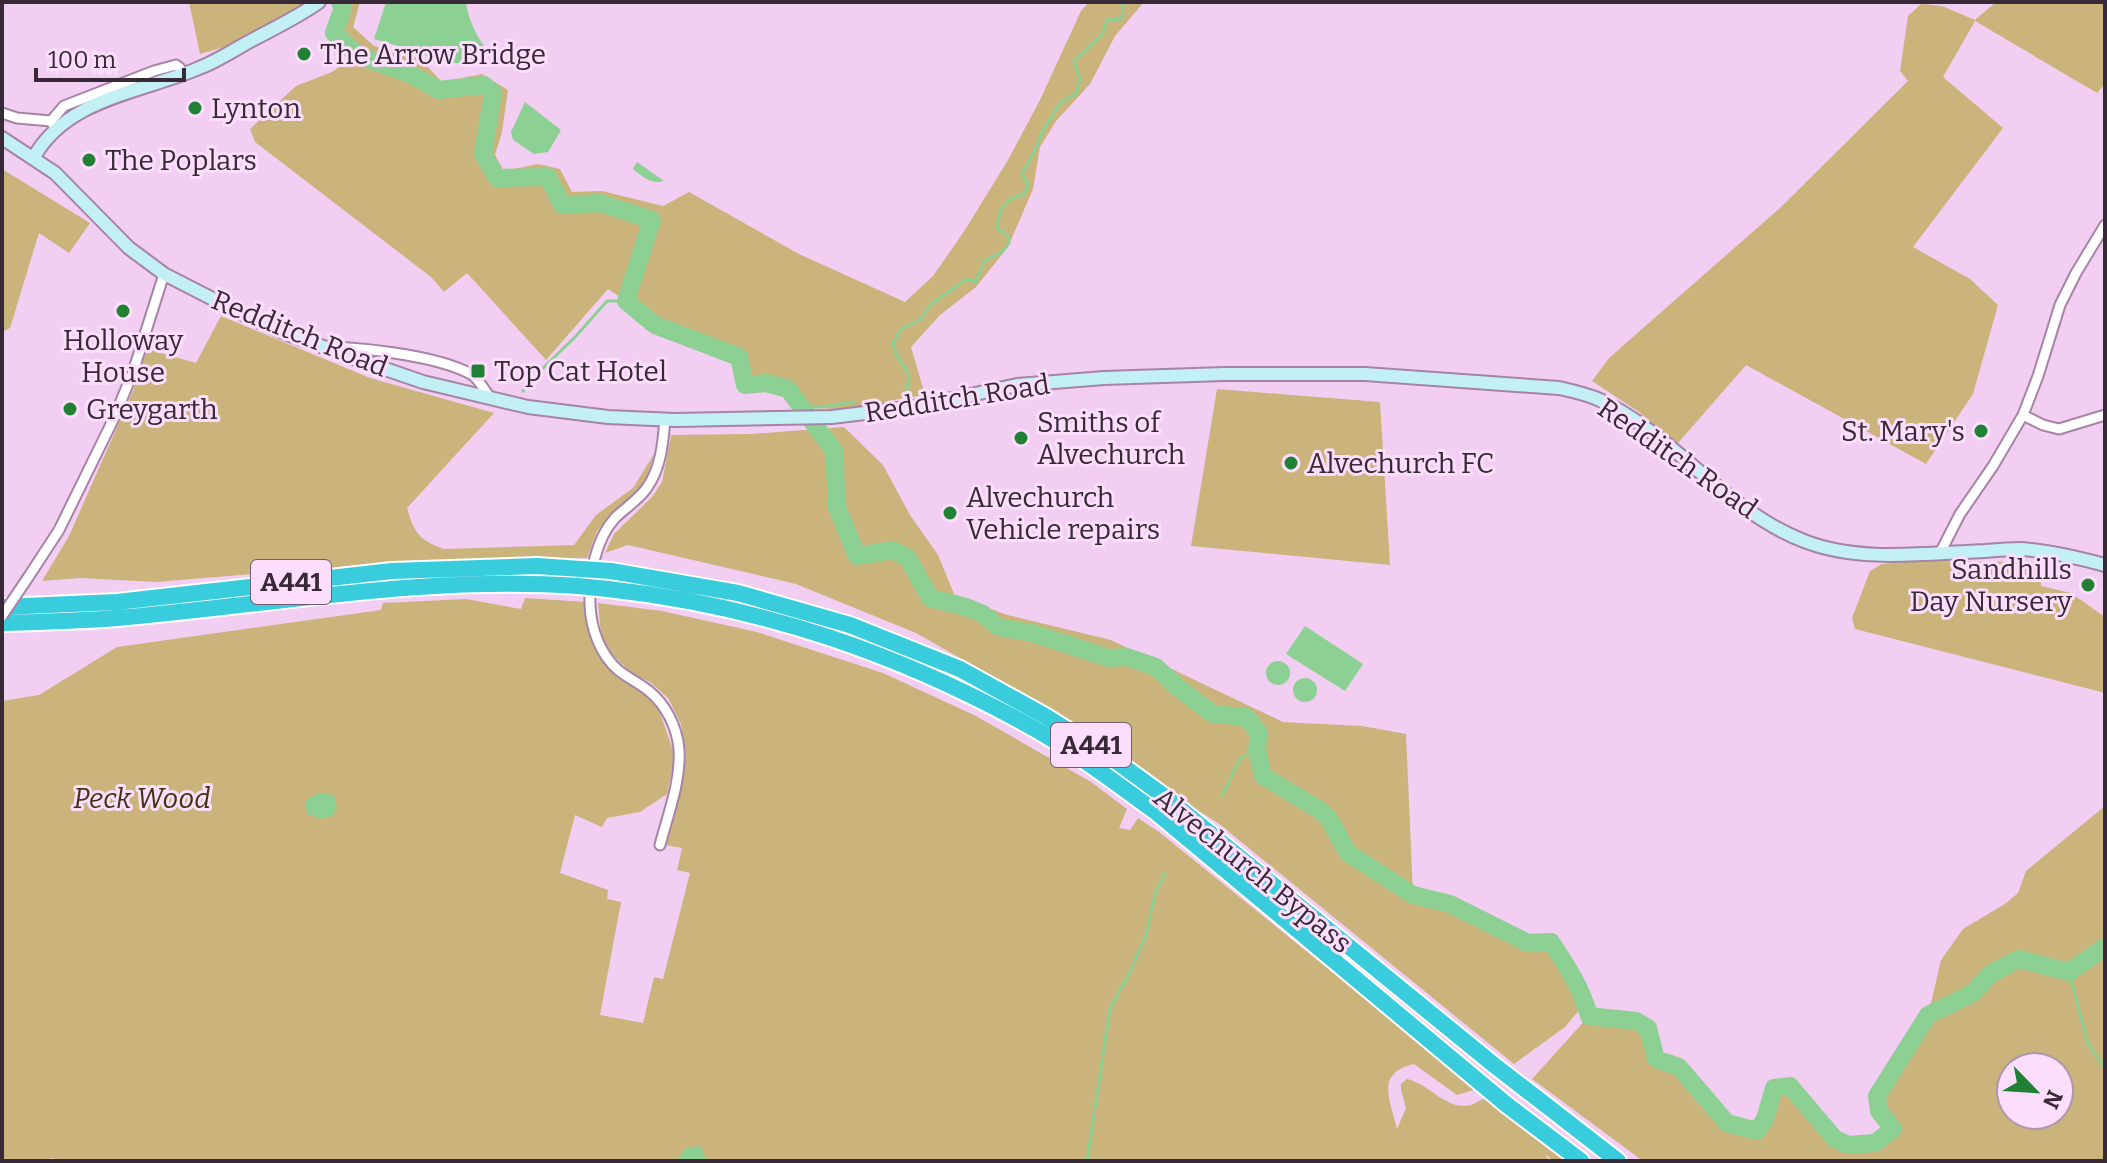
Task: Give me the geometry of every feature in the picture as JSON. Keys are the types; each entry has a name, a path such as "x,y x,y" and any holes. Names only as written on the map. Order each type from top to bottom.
{"highway":[{"name":"Alvechurch Bypass","path":"2,607 117,602 392,571 537,566 611,571 738,593 850,625 960,669 1109,756 1168,799 1494,1065 1618,1161"},
{"name":"Alvechurch Bypass","path":"2,623 116,618 416,586 532,583 640,593 736,610 842,640 947,683 1038,730 1098,770 1156,812 1507,1105 1581,1161"}],"main road":[{"path":"34,157 54,125 96,105 208,64 319,2"},
{"name":"Redditch Road","path":"2,138 34,157 66,183 129,248 164,274 248,317 423,382 528,407 608,417 665,419 832,417 914,407 1017,385 1155,375 1365,374 1559,388 1586,394 1616,409 1755,514 1802,541 1864,554 2022,549 2105,565"}],"street":[{"path":"2,113 54,125"},
{"path":"1940,553 1960,514 2023,415 2060,305 2105,225"},
{"path":"2,616 59,530 120,404 164,274"},
{"path":"322,347 376,350 439,363 474,375 491,399"},
{"path":"2023,415 2059,429 2105,415"},
{"path":"660,845 677,781 676,734 667,710 659,701 608,660 596,637 590,603 595,556 601,539 610,523 640,496 651,481 663,444 665,419"}],"green space":[{"path":"189,2 308,2 231,45 200,54"},
{"path":"340,2 360,2 353,27 374,46 420,59 442,82 482,74 508,90 495,155 504,171 538,164 560,169 572,192 602,191 663,206 689,192 799,254 905,302 933,276 1008,160 1081,11 1089,2 1144,2 1115,36 1090,84 1056,121 1040,147 1033,189 1008,247 976,287 940,315 911,347 925,395 893,400 883,406 831,409 802,407 778,386 745,385 739,357 655,325 608,289 546,360 467,273 444,292 431,277 255,142 250,129 296,86 332,72 356,56 334,33 342,7"},
{"path":"1996,2 2105,2 2105,84 2097,93 1975,21 1943,77 2003,128 1913,247 1970,279 1998,305 1973,394 1926,464 1746,365 1678,443 1592,381 1609,358 1781,207 1908,81 1900,71 1908,16 1921,4 1942,6 1975,20"},
{"path":"2,169 90,223 69,253 39,233 10,328 2,332"},
{"path":"221,316 370,378 494,413 407,508 419,534 444,549 574,545 596,515 633,488 654,454 646,480 637,493 617,508 597,531 587,558 401,562 155,582 80,578 42,581 69,536 133,391 147,349 196,363"},
{"path":"1217,389 1380,402 1390,565 1191,546"},
{"path":"844,427 883,465 910,515 938,555 954,594 1004,614 1111,640 1283,722 1362,726 1406,734 1413,894 1450,904 1528,943 1551,942 1586,1002 1565,1027 1514,1064 1218,823 916,633 796,584 628,545 605,553 614,534 652,497 662,482 671,435 751,434"},
{"path":"1919,561 2040,562 2041,586 2071,593 2105,617 2105,693 1855,629 1852,618 1870,571 1882,564"},
{"name":"Peck Wood","path":"525,598 586,602 595,645 614,673 640,690 659,710 675,756 667,794 640,812 607,818 602,827 575,815 560,873 608,890 607,899 621,902 600,1015 643,1023 654,977 663,979 690,873 677,870 682,848 665,845 686,753 681,724 668,698 650,682 631,673 611,653 601,634 598,603 662,611 757,632 883,673 976,716 1091,782 1127,809 1119,828 1130,830 1138,818 1159,832 1477,1089 1457,1095 1414,1064 1402,1068 1394,1074 1388,1089 1397,1129 1406,1108 1401,1084 1407,1079 1446,1101 1462,1106 1488,1096 1573,1161 1553,1161 1545,1154 1549,1161 55,1161 54,1158 2,1161 2,701 39,695 117,647 381,610 383,603 466,599 521,609"},
{"path":"2105,806 2105,1161 1643,1161 1532,1079 1589,1016 1636,1021 1648,1028 1656,1059 1679,1067 1727,1122 1757,1131 1765,1119 1774,1088 1790,1086 1835,1139 1848,1145 1875,1143 1892,1128 1879,1111 1877,1096 1928,1016 1941,960 1963,929 2018,893 2026,871"}],"shaded area":[{"path":"386,2 466,2 472,25 484,46 477,51 472,63 434,63 423,53 374,39"},
{"path":"525,102 561,130 548,152 534,154 513,140 511,132"},
{"path":"637,162 664,181 652,181 640,175 633,169"},
{"path":"1305,626 1363,664 1345,691 1286,654"},
{"path":"1278,661 1286,665 1290,673 1286,681 1278,685 1270,681 1266,673 1270,665"},
{"path":"1305,678 1313,682 1317,690 1313,698 1305,702 1297,698 1293,690 1297,682"},
{"path":"328,793 335,797 337,808 332,816 321,819 307,814 305,801 316,794"},
{"path":"699,1146 706,1161 676,1161 686,1148"}],"waterway":[{"path":"340,2 343,7 334,33 357,55 410,74 439,90 484,85 493,93 483,154 497,178 548,177 562,205 600,203 652,220 626,301 655,325 739,357 745,385 766,383 788,389 834,451 837,507 857,556 893,550 908,558 930,598 983,614 998,627 1032,633 1109,658 1127,657 1156,667 1213,714 1246,717 1259,733 1257,750 1263,776 1328,817 1348,853 1413,895 1450,904 1528,943 1551,942 1578,987 1589,1016 1636,1021 1648,1028 1656,1059 1679,1067 1727,1123 1757,1131 1765,1119 1774,1088 1790,1086 1835,1139 1848,1145 1875,1143 1893,1129 1879,1111 1877,1096 1928,1015 1973,993 1990,974 2019,959 2069,972 2105,947"},
{"path":"906,396 909,375 893,343 901,329 920,320 931,304 967,279 976,282 984,261 1002,252 1009,243 1008,236 997,228 1001,210 1011,199 1024,194 1028,184 1022,174 1042,132 1060,103 1076,94 1080,79 1074,61 1103,33 1107,20 1122,19 1126,2"},
{"path":"523,391 607,301 626,301"},
{"path":"802,407 854,402"},
{"path":"1222,796 1240,758 1257,750"},
{"path":"1087,1161 1110,1008 1146,935 1155,894 1165,873"},
{"path":"2069,972 2088,1044 2105,1068"}],"place":[{"name":"The Arrow Bridge","path":"304,54"},
{"name":"Lynton","path":"195,108"},
{"name":"The Poplars","path":"89,160"},
{"name":"Holloway House","path":"123,311"},
{"name":"Top Cat Hotel","path":"478,371"},
{"name":"Greygarth","path":"70,409"},
{"name":"St. Mary's","path":"1981,431"},
{"name":"Smiths of Alvechurch","path":"1021,438"},
{"name":"Alvechurch FC","path":"1291,463"},
{"name":"Alvechurch Vehicle repairs","path":"950,513"},
{"name":"Sandhills Day Nursery","path":"2088,585"}]}
